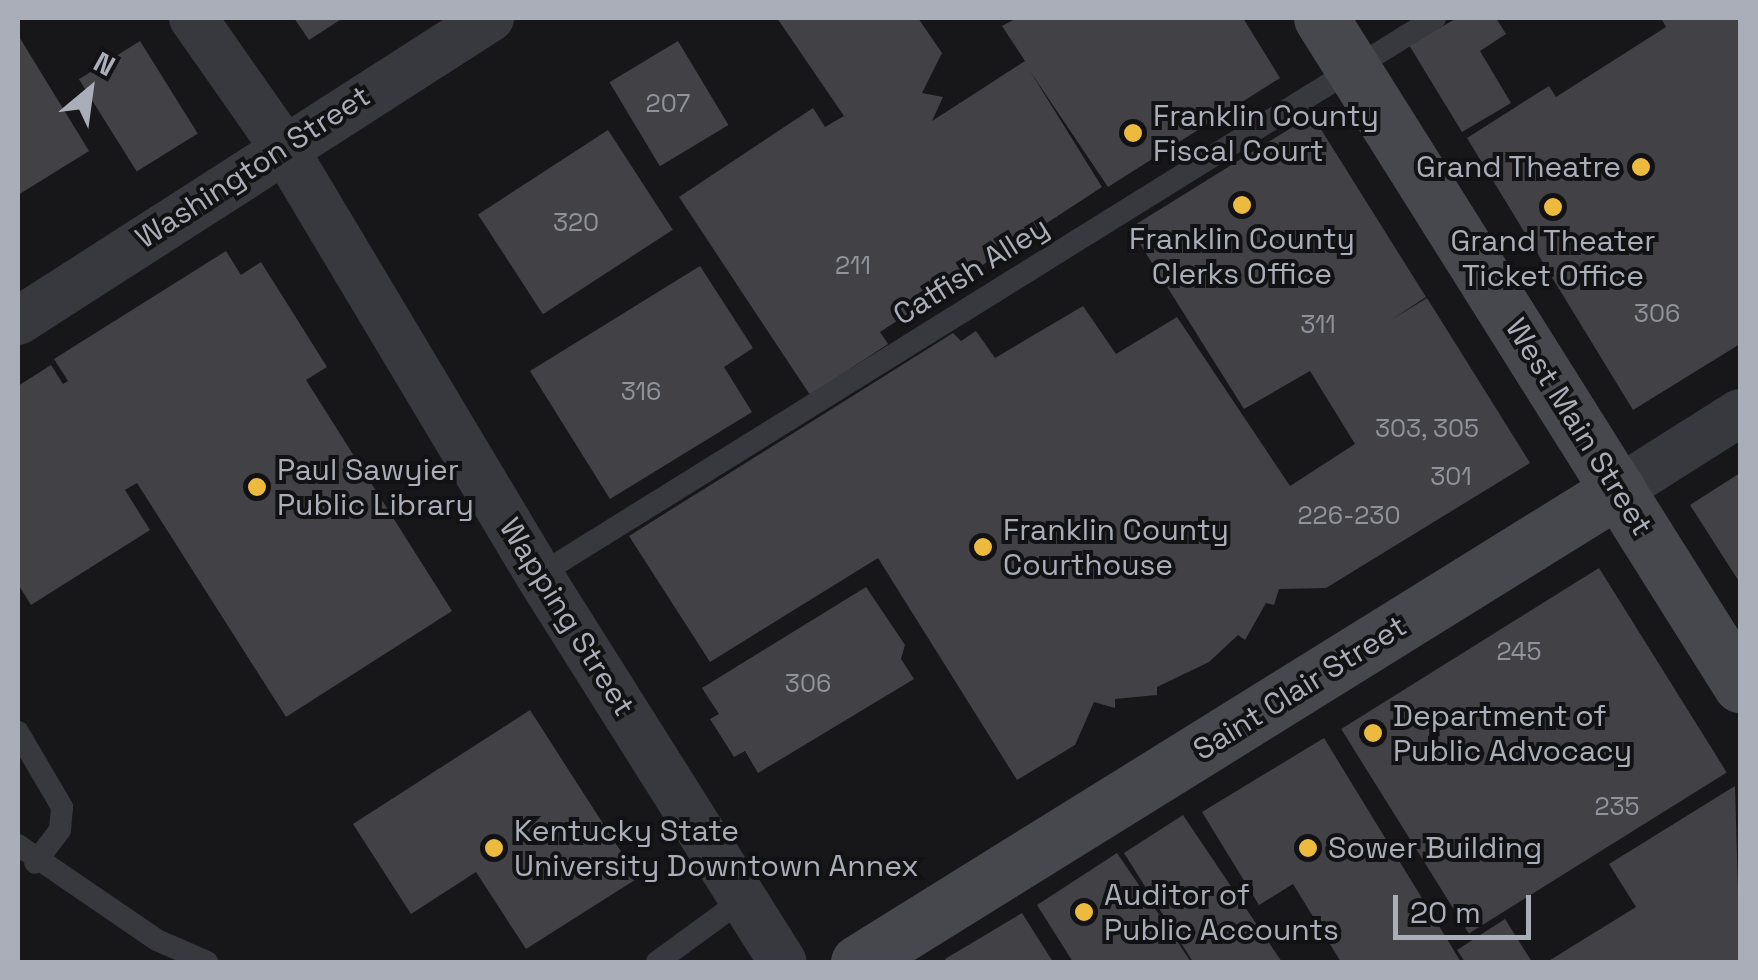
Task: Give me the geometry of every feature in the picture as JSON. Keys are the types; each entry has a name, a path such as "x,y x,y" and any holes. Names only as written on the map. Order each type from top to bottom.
{"street":[{"name":"Wapping Street","path":"193,18 282,146 539,575 783,962"},
{"name":"Washington Street","path":"18,321 282,146 490,18"},
{"name":"West Main Street","path":"1321,18 1740,685"},
{"name":"Saint Clair Street","path":"858,962 1740,413"}],"lane":[{"name":"Catfish Alley","path":"539,575 1435,18"},
{"path":"18,732 62,807 60,830 35,863"},
{"path":"18,845 35,863 157,940 207,962"},
{"path":"657,962 743,899"},
{"path":"157,940 168,962"}],"building":[{"path":"294,18 343,18 309,40"},
{"path":"777,18 918,18 942,53 922,93 943,97 932,121 1025,61 1002,26 1017,18 1243,18 1280,78 1108,187 1030,71 1102,187 880,332 888,344 810,395 679,197 813,108 825,127 844,116"},
{"path":"1457,18 1496,18 1506,34 1480,51 1511,103 1462,132 1409,45"},
{"path":"1661,18 1740,18 1740,344 1633,410 1467,138 1549,86 1556,97 1666,27"},
{"path":"18,35 89,151 18,195"},
{"path":"140,41 198,133 137,172 79,79"},
{"path":"678,41 728,125 660,166 609,82"},
{"name":"Franklin County Courthouse","path":"1312,115 1426,297 1391,320 1427,298 1530,463 1326,588 1279,589 1274,605 1266,603 1245,640 1238,635 1209,662 1157,687 1157,695 1115,699 1115,708 1094,702 1075,745 1017,780 878,558 710,662 629,536 953,333 961,341 976,331 995,358 1083,306 1116,354 1177,317 1290,486 1355,444 1310,371 1244,409 1130,228"},
{"path":"608,130 673,230 543,314 478,214"},
{"name":"Paul Sawyier Public Library","path":"226,251 241,275 261,262 327,367 306,380 452,611 286,717 137,483 125,490 150,530 31,605 18,584 18,386 51,365 63,384 68,381 54,359"},
{"path":"700,266 753,348 724,367 752,412 610,499 530,371"},
{"path":"1740,473 1740,583 1690,505"},
{"path":"1599,568 1727,772 1469,933 1341,729"},
{"path":"866,587 905,645 901,659 914,679 758,773 745,751 734,757 710,719 719,714 702,688"},
{"name":"Kentucky State University Downtown Annex","path":"530,710 638,878 526,949 476,872 411,914 353,824"},
{"name":"Sower Building","path":"1324,738 1461,962 1341,962 1293,884 1259,905 1202,812"},
{"path":"1735,786 1740,962 1547,962 1636,907 1609,864"},
{"path":"1183,815 1282,962 1193,962 1124,853"},
{"path":"1117,853 1191,962 1073,962 1037,905"},
{"path":"1022,913 1053,962 945,959"},
{"path":"1505,919 1532,962 1465,962 1457,950"}],"place":[{"name":"Franklin County Fiscal Court","path":"1133,133"},
{"name":"Grand Theatre","path":"1641,167"},
{"name":"Franklin County Clerks Office","path":"1242,205"},
{"name":"Grand Theater Ticket Office","path":"1553,207"},
{"name":"Paul Sawyier Public Library","path":"257,487"},
{"name":"Franklin County Courthouse","path":"983,547"},
{"name":"Department of Public Advocacy","path":"1373,733"},
{"name":"Kentucky State University Downtown Annex","path":"494,848"},
{"name":"Sower Building","path":"1308,848"},
{"name":"Auditor of Public Accounts","path":"1084,912"}]}
